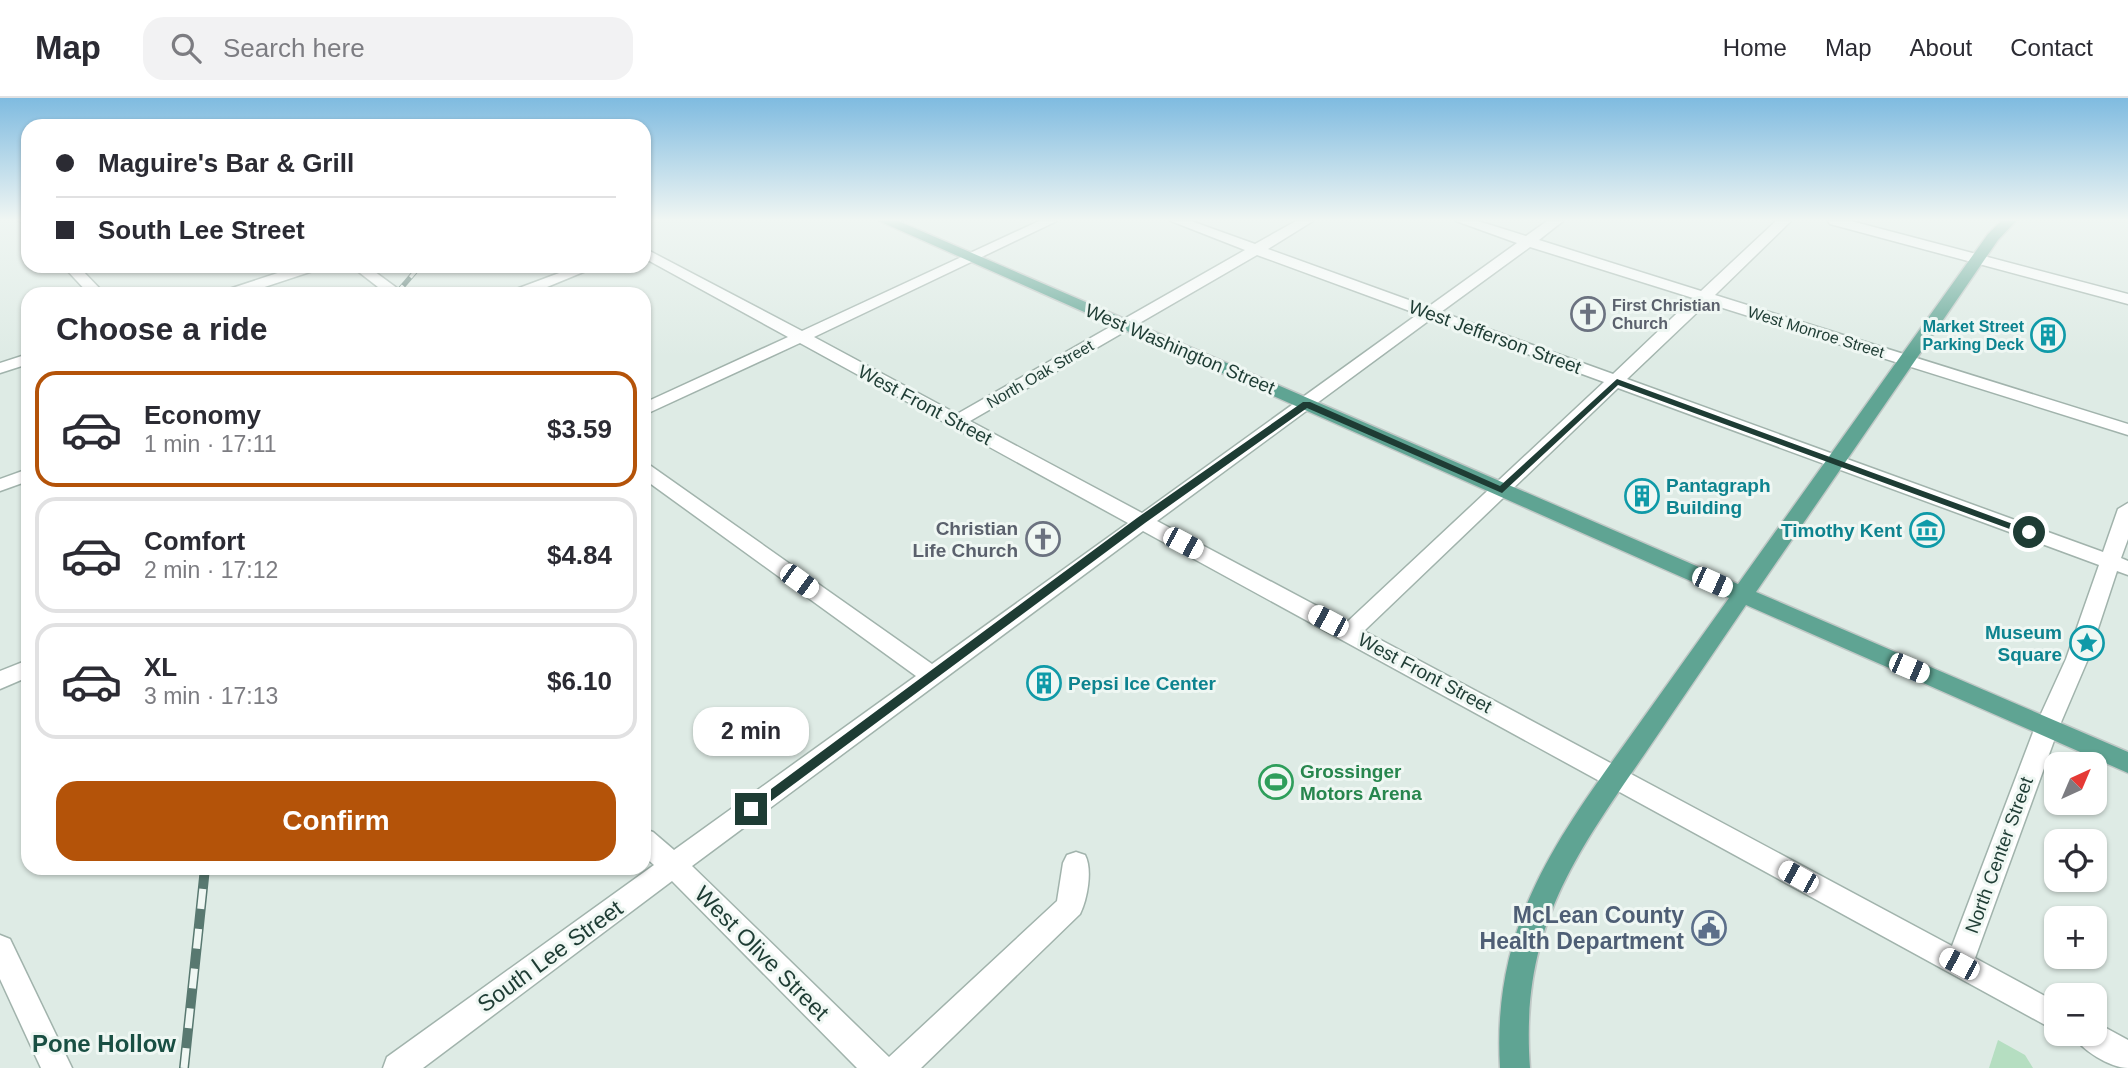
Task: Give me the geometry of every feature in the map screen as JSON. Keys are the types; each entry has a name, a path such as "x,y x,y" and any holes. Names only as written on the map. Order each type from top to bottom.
{"main road":[{"name":"West Washington Street","path":"990,266 2128,763"},
{"path":"1515,1068 1513,1018 1516,996 1534,921 1554,869 1615,777 1973,266"}],"street":[{"name":"West Front Street","path":"670,266 2044,1010"},
{"path":"651,407 954,266"},
{"name":"North Oak Street","path":"955,422 1228,266"},
{"name":"West Jefferson Street","path":"1301,266 2118,565"},
{"name":"South Lee Street","path":"398,1068 1141,520 1307,404 1495,266"},
{"name":"West Monroe Street","path":"1606,266 2128,430"},
{"path":"1349,633 1737,266"},
{"path":"2005,266 2128,299"},
{"path":"77,273 90,287"},
{"path":"250,287 292,273"},
{"path":"368,273 387,287"},
{"path":"535,287 572,273"},
{"path":"0,368 21,361"},
{"path":"651,475 932,676"},
{"path":"0,485 21,478"},
{"name":"North Center Street","path":"1959,964 2047,727 2118,565 2128,509"},
{"path":"0,681 21,671"},
{"name":"West Olive Street","path":"651,846 878,1068"},
{"path":"899,1068 1070,906 1076,863"},
{"path":"0,948 57,1068"},
{"path":"2107,1044 2128,1056"}],"green space":[{"path":"1998,1040 2025,1055 2033,1068 1989,1068"}],"railway":[{"path":"402,287 414,273"},
{"path":"184,1068 204,875"}],"place":[{"name":"First Christian Church","path":"1588,314"},
{"name":"Market Street Parking Deck","path":"2048,335"},
{"name":"Pantagraph Building","path":"1642,496"},
{"name":"Timothy Kent","path":"1927,530"},
{"name":"Christian Life Church","path":"1043,539"},
{"name":"Museum Square","path":"2087,643"},
{"name":"Pepsi Ice Center","path":"1044,683"},
{"name":"Grossinger Motors Arena","path":"1276,782"},
{"name":"McLean County Health Department","path":"1709,928"}],"district":[{"name":"Pone Hollow","path":"104,1043"}],"route":[{"path":"751,809 1141,520 1307,404 1502,490 1617,382 2029,532"}]}
